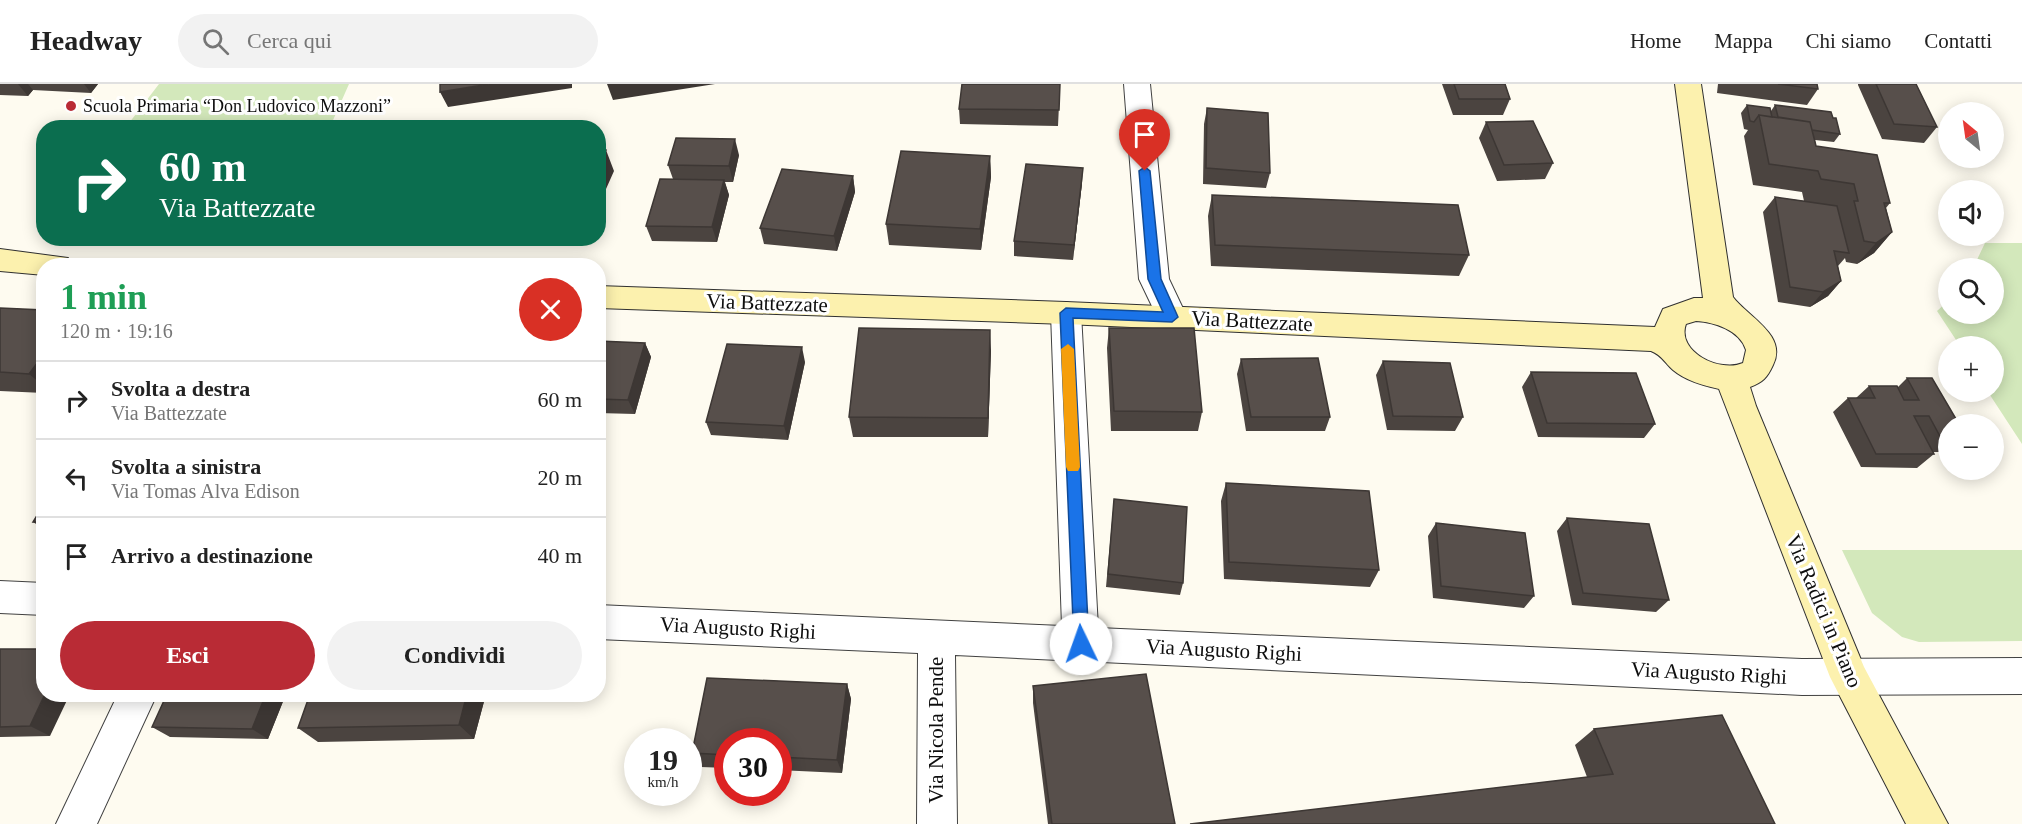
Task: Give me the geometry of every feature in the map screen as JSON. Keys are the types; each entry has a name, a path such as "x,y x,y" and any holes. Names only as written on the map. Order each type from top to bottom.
{"street":[{"path":"1137,84 1154,279 1172,317"},
{"path":"1688,84 1719,309"},
{"path":"0,260 36,264"},
{"name":"Via Battezzate","path":"606,297 1172,317 1664,339"},
{"path":"1694,309 1719,309 1752,333 1761,349 1760,364 1749,375 1729,382 1691,367 1664,339 1671,322 1679,314 1694,309"},
{"path":"1066,313 1081,644"},
{"name":"Via Radici in Piano","path":"1729,382 1849,676 1928,824"},
{"path":"0,597 36,599"},
{"name":"Via Augusto Righi","path":"606,622 1790,676 2022,676"},
{"name":"Via Nicola Pende","path":"936,637 937,824"},
{"path":"76,824 134,702"}],"green space":[{"path":"159,84 349,84 333,120 131,120"},
{"path":"2022,243 2022,444 1995,402 2004,402 2004,336 1953,336 1946,324 2004,324 2004,258 1978,258 1984,246"},
{"path":"1842,550 2022,550 2022,641 1919,642 1902,637 1872,613"}],"building":[{"path":"440,84 489,84 440,92"},
{"path":"962,84 1060,84 1059,110 959,109"},
{"path":"1454,84 1505,84 1510,99 1459,99"},
{"path":"1778,84 1817,84 1818,89"},
{"path":"1876,84 1916,84 1937,127 1894,124"},
{"path":"1747,105 1770,108 1772,117 1759,115 1754,122 1750,121"},
{"path":"1775,105 1831,112 1833,118 1836,118 1840,134 1812,130 1810,122 1778,117"},
{"path":"1207,108 1268,113 1270,173 1206,168"},
{"path":"1759,115 1810,122 1816,146 1877,155 1890,203 1884,203 1892,232 1876,243 1864,241 1854,201 1858,201 1854,184 1821,179 1818,171 1769,164"},
{"path":"1533,121 1553,163 1504,165 1486,122"},
{"path":"676,138 735,139 729,166 668,165"},
{"path":"901,151 990,156 980,229 886,224"},
{"path":"1026,164 1083,168 1074,245 1014,241"},
{"path":"782,169 853,176 834,236 760,228"},
{"path":"660,179 724,180 712,227 646,226"},
{"path":"1212,195 1458,205 1469,255 1215,245"},
{"path":"1775,197 1837,206 1849,253 1834,251 1841,281 1823,292 1790,287"},
{"path":"0,308 36,310 36,365 29,374 0,372"},
{"path":"859,328 990,330 988,418 849,417"},
{"path":"1109,328 1194,328 1202,412 1114,411"},
{"path":"606,341 645,343 628,400 606,399"},
{"path":"727,344 802,347 784,426 706,422"},
{"path":"1318,358 1330,417 1251,417 1241,359"},
{"path":"1383,361 1450,363 1463,417 1393,416"},
{"path":"1531,372 1636,373 1655,424 1547,423"},
{"path":"1907,378 1932,378 1938,388 1938,402 1946,402 1953,414 1938,414 1938,432 1929,416 1914,416 1934,454 1876,454 1848,398 1875,398 1869,386 1897,386 1904,400 1919,400"},
{"path":"1226,483 1369,491 1379,570 1229,562"},
{"path":"1114,499 1187,507 1183,583 1108,574"},
{"path":"1567,518 1649,524 1669,600 1583,593"},
{"path":"1436,523 1525,533 1534,596 1441,586"},
{"path":"0,649 36,649 36,702 41,702 30,726 0,727"},
{"path":"1146,674 1175,824 1052,824 1033,686"},
{"path":"707,678 847,684 837,760 792,758 792,728 714,728 714,754 702,754 702,728 697,728"},
{"path":"163,702 263,702 252,729 152,727"},
{"path":"307,702 465,702 459,725 298,728"},
{"path":"1722,715 1775,824 1190,824 1613,774 1594,729"}],"slow traffic":[{"path":"1068,349 1073,467"}],"place":[{"name":"Scuola Primaria “Don Ludovico Mazzoni”","path":"71,106"}],"route":[{"path":"1081,644 1066,313 1172,317 1154,279 1145,171"}]}
